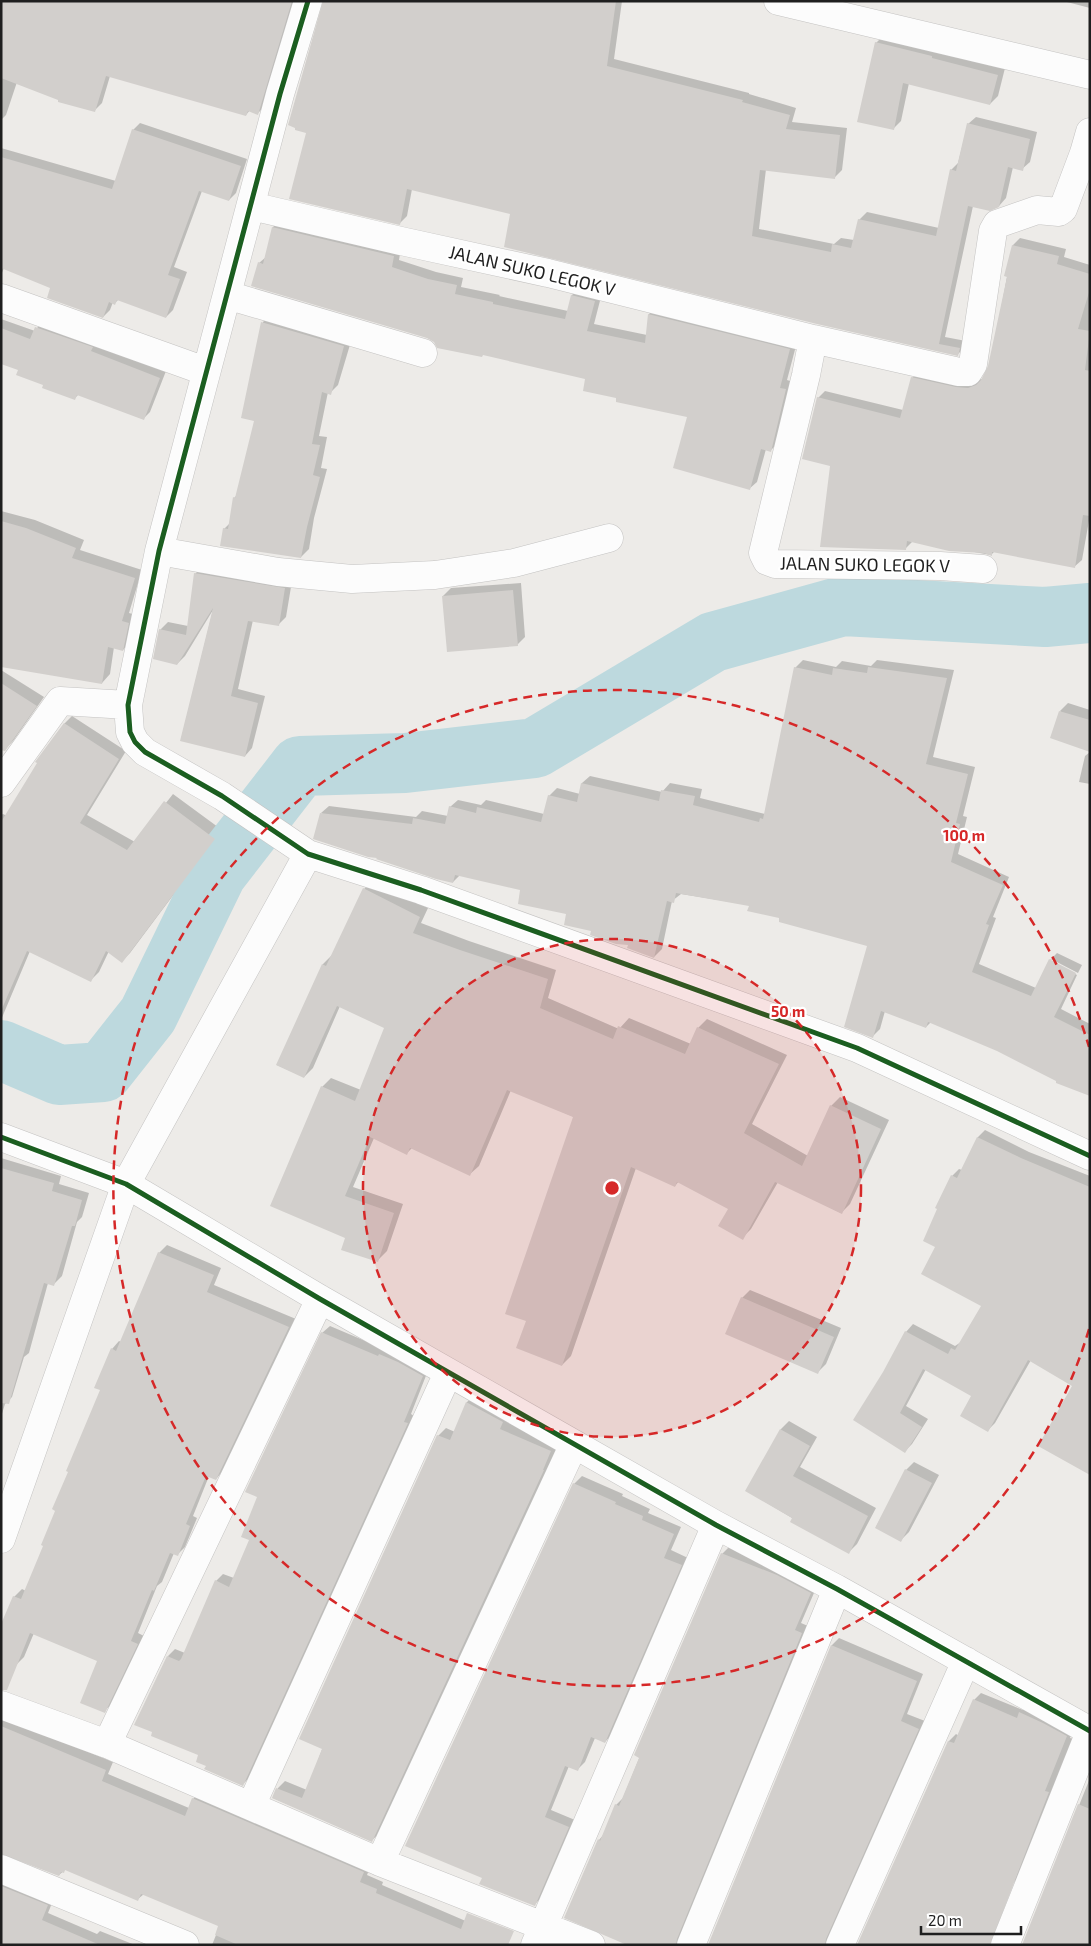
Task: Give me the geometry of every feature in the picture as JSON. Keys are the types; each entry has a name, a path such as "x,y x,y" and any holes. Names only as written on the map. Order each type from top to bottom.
{"street":[{"path":"308,1 280,94 159,551 128,705 130,732 135,742 145,752 222,796 308,854 421,890 857,1048 1090,1156"},
{"path":"778,1 1090,74"},
{"name":"JALAN SUKO LEGOK V","path":"251,206 402,242 548,273 813,339 959,372 968,372 972,364 993,231 997,224 1037,210 1059,212 1063,208 1088,147"},
{"path":"227,295 423,353"},
{"path":"1,298 205,372"},
{"name":"JALAN SUKO LEGOK V","path":"813,339 763,553 767,562 775,564 940,566 983,569"},
{"path":"159,551 278,572 352,579 435,575 514,563 609,538"},
{"path":"1,783 60,700 128,705"},
{"path":"1,1539 126,1184 308,854"},
{"path":"1,1137 126,1184 320,1299 716,1525 966,1660 1090,1732 1005,1945"},
{"path":"107,1744 320,1299"},
{"path":"251,1806 448,1372"},
{"path":"380,1862 574,1444"},
{"path":"539,1935 716,1525"},
{"path":"691,1945 837,1589"},
{"path":"840,1945 966,1660"},
{"path":"1,1705 107,1744 380,1862 539,1935 591,1945"},
{"path":"1,1869 186,1945"}],"building":[{"path":"1,1 292,1 258,115 248,111 246,116 106,76 95,112 58,102 58,100 1,78"},
{"path":"323,1 616,1 607,66 743,100 742,102 790,115 786,129 840,135 835,179 760,170 752,236 831,252 832,244 851,248 858,219 936,236 950,169 956,171 967,123 1030,139 1023,171 1008,167 999,207 990,211 968,206 939,344 960,348 958,356 817,324 504,247 510,214 407,189 400,225 289,199 306,133 295,130 295,128 288,125"},
{"path":"875,42 998,75 990,105 903,83 894,130 857,122"},
{"path":"132,129 241,166 229,201 199,191 168,275 180,279 166,318 117,300 115,305 109,302 103,318 47,298 50,288 1,268 1,157 112,189"},
{"path":"272,227 394,256 392,267 428,279 457,285 455,294 493,302 493,304 565,319 571,295 595,301 587,331 645,343 648,314 790,349 780,388 786,389 771,452 761,449 750,490 673,468 687,417 616,402 616,398 583,391 585,379 483,355 482,357 437,348 434,342 427,338 251,286 258,262 263,264"},
{"path":"1012,245 1059,256 1057,264 1090,274 1090,289 1078,329 1090,331 1085,370 1090,371 1090,516 1083,515 1075,568 992,552 992,556 984,553 949,551 907,541 906,550 820,547 830,466 802,459 817,397 900,418 911,377 956,387 968,388 976,385 981,380 988,366 1007,277 1004,276"},
{"path":"261,322 344,346 331,395 322,392 312,444 320,445 313,475 320,477 301,558 220,546 223,528 228,529 233,497 235,498 254,421 241,418"},
{"path":"35,327 93,347 91,351 160,378 144,420 77,395 75,400 42,388 43,385 16,375 18,370 1,364 1,328 30,339"},
{"path":"1,521 26,528 76,548 72,558 135,578 122,621 129,623 123,651 108,647 102,684 1,667"},
{"path":"194,573 285,588 279,626 248,621 231,696 258,703 245,757 180,741 213,608 177,665 153,659 159,629 186,635"},
{"path":"513,590 518,646 447,652 442,596"},
{"path":"794,667 832,675 833,668 867,673 868,667 947,678 926,764 968,774 956,823 960,824 951,862 1003,885 986,924 989,925 972,972 1031,996 1049,959 1076,973 1054,1017 1090,1035 1090,1096 1056,1083 1056,1081 997,1051 928,1022 926,1028 881,1011 873,1038 844,1027 867,946 779,922 779,918 747,911 749,906 676,893 674,903 667,901 654,958 627,948 628,945 616,944 590,935 591,931 564,925 566,914 518,904 520,890 455,875 453,883 436,879 377,858 368,857 313,839 320,813 412,824 413,818 445,824 449,806 476,813 477,807 541,822 548,795 577,802 581,783 659,801 661,790 695,796 693,805 759,822 760,818 763,819"},
{"path":"1,683 37,706 5,751 1,750"},
{"path":"1059,711 1090,720 1090,752 1050,738"},
{"path":"64,723 119,759 80,823 127,850 164,801 215,839 122,963 106,951 91,982 27,951 1,1011 1,822 37,763 35,762"},
{"path":"363,888 420,917 413,933 548,979 540,1008 613,1039 618,1026 685,1054 697,1027 779,1064 744,1133 802,1166 830,1105 881,1129 842,1214 775,1182 743,1240 718,1226 728,1209 677,1182 675,1187 631,1167 562,1366 516,1348 526,1321 505,1314 573,1117 507,1090 470,1176 410,1148 407,1155 370,1137 345,1196 394,1213 378,1262 341,1250 345,1238 270,1206 321,1086 355,1101 384,1028 337,1006 304,1078 276,1065 322,964 326,966"},
{"path":"977,1137 1090,1187 1090,1475 1038,1446 1072,1386 1028,1360 988,1432 960,1416 971,1396 923,1369 900,1413 922,1427 905,1453 853,1420 883,1372 905,1331 948,1354 951,1348 955,1350 981,1306 921,1274 935,1247 923,1241 937,1209 935,1208 951,1175 957,1178"},
{"path":"1,1168 54,1183 52,1191 82,1200 54,1286 44,1283 9,1404 1,1403"},
{"path":"158,1252 214,1275 207,1292 289,1327 216,1480 206,1476 186,1524 190,1526 178,1556 170,1553 154,1591 152,1590 131,1641 138,1644 105,1713 80,1703 97,1661 30,1633 7,1690 1,1690 1,1624 13,1596 21,1599 43,1546 41,1545 55,1511 52,1509 68,1472 66,1471 100,1390 94,1388 111,1348 116,1351"},
{"path":"741,1297 834,1337 818,1374 725,1334"},
{"path":"321,1332 378,1356 379,1354 398,1362 423,1376 404,1422 408,1423 243,1786 204,1769 206,1766 196,1762 198,1755 151,1736 152,1732 134,1725 167,1656 179,1661 181,1659 215,1580 229,1587 249,1540 241,1537 257,1497 245,1492"},
{"path":"466,1402 503,1422 500,1429 551,1451 544,1470 372,1842 272,1798 276,1788 302,1798 322,1749 299,1739 437,1435 450,1440"},
{"path":"780,1429 810,1446 793,1476 868,1516 849,1554 790,1522 792,1518 745,1491"},
{"path":"905,1469 932,1483 901,1542 875,1528"},
{"path":"573,1483 616,1502 615,1504 643,1516 642,1520 674,1534 664,1558 682,1565 605,1743 591,1737 578,1771 565,1766 545,1817 569,1827 535,1906 479,1884 482,1878 405,1846"},
{"path":"721,1553 777,1575 811,1593 795,1630 802,1633 676,1945 627,1945 564,1918 615,1804 619,1806 639,1758 634,1755"},
{"path":"831,1645 917,1681 901,1721 919,1729 825,1945 708,1945"},
{"path":"973,1699 1017,1718 1019,1712 1067,1736 1045,1791 1049,1792 990,1945 857,1945 948,1741 954,1743"},
{"path":"1,1726 106,1770 102,1781 185,1816 192,1798 364,1872 360,1882 377,1889 376,1893 461,1929 467,1913 514,1931 508,1945 238,1945 215,1935 218,1926 141,1894 138,1901 65,1870 59,1876 1,1854"},
{"path":"1078,1804 1090,1809 1090,1945 1022,1945"},
{"path":"1,1886 48,1905 42,1920 100,1945 1,1945"}],"waterway":[{"path":"1,1050 59,1075 103,1072 148,1015 217,873 300,766 405,763 535,748 713,642 843,606 1045,617 1090,613"}],"cycle path":[{"path":"308,1 280,94 159,551 128,705 130,732 135,742 145,752 222,796 308,854 421,890 857,1048 1090,1156"},
{"path":"1,1137 126,1184 320,1299 716,1525 837,1589 1090,1731"}]}
